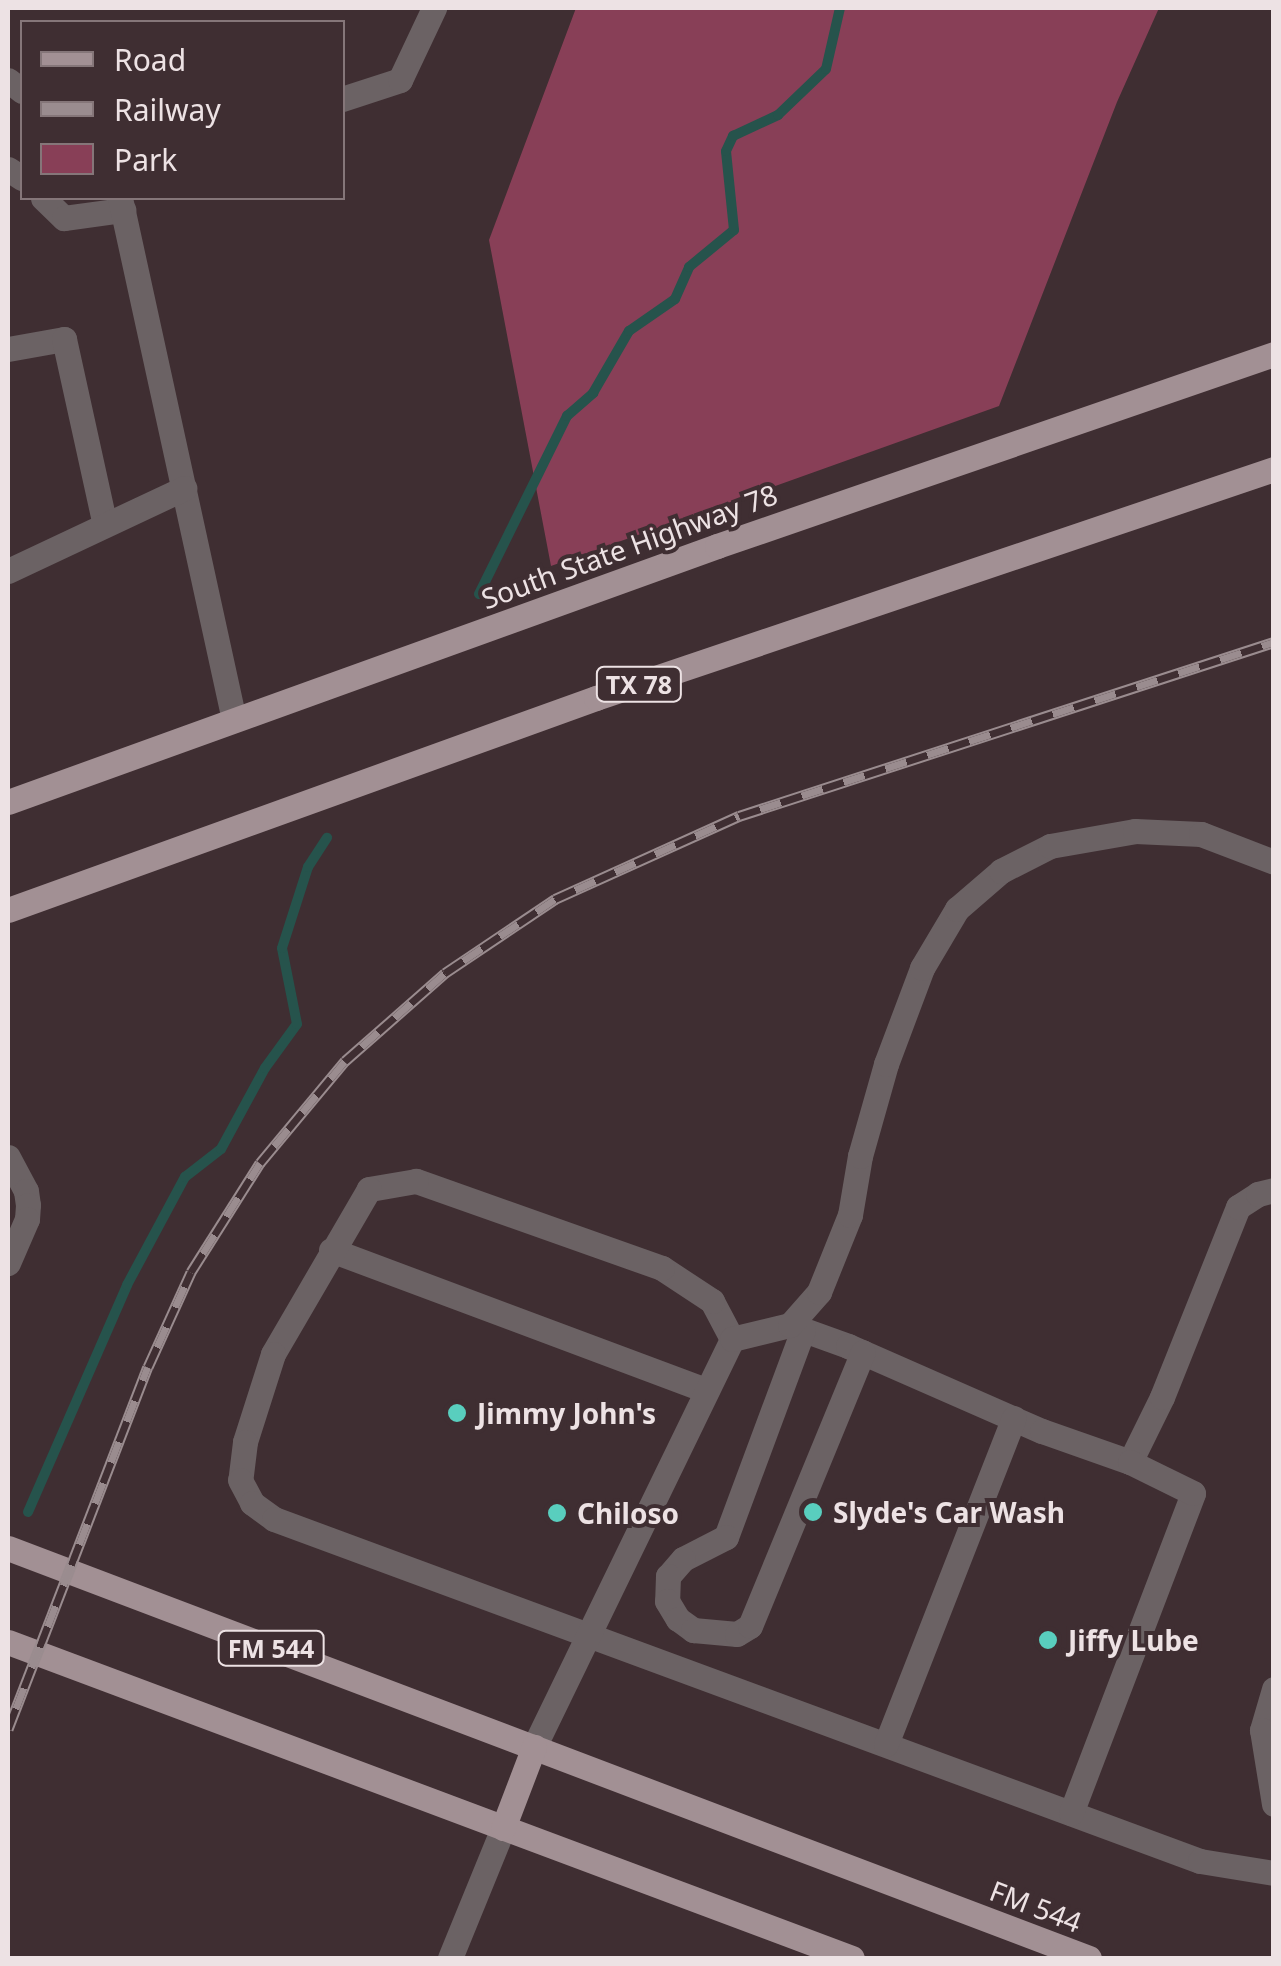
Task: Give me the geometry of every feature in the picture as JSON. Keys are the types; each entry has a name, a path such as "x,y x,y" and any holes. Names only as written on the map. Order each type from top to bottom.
{"main road":[{"name":"South State Highway 78","path":"8,802 717,546 1274,354"},
{"name":"TX 78","path":"8,910 596,698 1274,469"},
{"name":"FM 544","path":"8,1548 1089,1958"},
{"path":"8,1642 852,1958"},
{"path":"503,1828 534,1747"}],"lane":[{"path":"345,98 400,80 434,8"},
{"path":"45,200 64,218 122,204 234,720"},
{"path":"8,348 64,339 105,525"},
{"path":"8,571 184,488"},
{"path":"863,1352 750,1626 736,1634 693,1630 678,1619 667,1601 668,1576 683,1559 726,1537 796,1328 818,1292 850,1216 860,1156 886,1064 922,968 957,908 1001,871 1050,846 1135,831 1201,834 1274,862"},
{"path":"8,1156 26,1190 28,1205 8,1262"},
{"path":"732,1340 712,1301 662,1268 416,1182 370,1190 331,1250 274,1354 244,1442 240,1480 252,1503 274,1519 1200,1861 1274,1874"},
{"path":"1130,1462 1162,1396 1238,1208 1258,1194 1274,1190"},
{"path":"331,1250 704,1390"},
{"path":"732,1340 796,1328 1130,1462 1193,1492 1070,1813"},
{"path":"534,1747 704,1390 732,1340"},
{"path":"886,1744 1014,1418"},
{"path":"1274,1689 1262,1730 1274,1804"},
{"path":"450,1958 503,1828"}],"green space":[{"path":"576,8 1159,8 1117,102 999,406 551,566 489,240"}],"waterway":[{"path":"479,594 567,416 593,393 629,331 675,299 689,267 734,230 726,151 733,136 778,115 826,69 840,8"},
{"path":"28,1512 127,1285 185,1177 221,1149 265,1068 297,1024 282,948 308,867 327,838"}],"railway":[{"path":"8,1729 148,1367 191,1272 260,1163 345,1061 445,973 555,899 739,816 1274,642"}],"place":[{"name":"Jimmy John's","path":"457,1413"},
{"name":"Slyde's Car Wash","path":"813,1512"},
{"name":"Chiloso","path":"557,1513"},
{"name":"Jiffy Lube","path":"1048,1640"}]}
